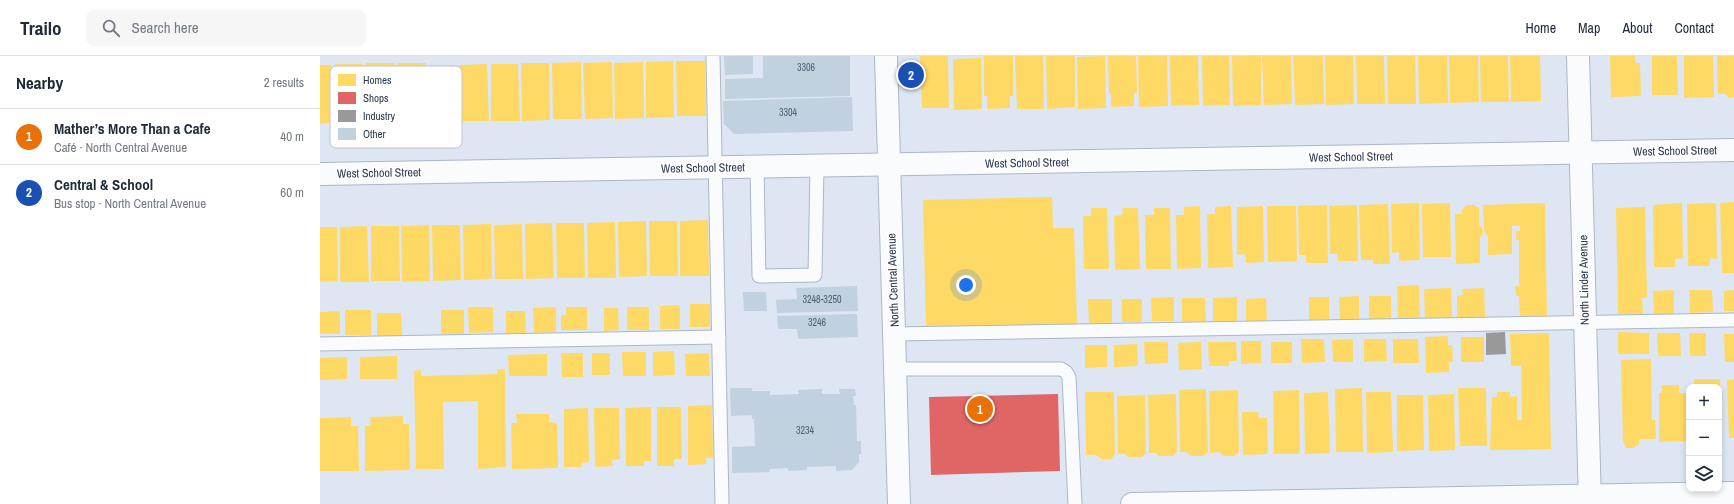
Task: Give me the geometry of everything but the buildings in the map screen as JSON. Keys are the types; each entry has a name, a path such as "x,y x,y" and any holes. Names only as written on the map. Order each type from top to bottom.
{"street":[{"name":"North Central Avenue","path":"886,56 899,504"},
{"name":"North Linder Avenue","path":"1578,56 1590,500"},
{"name":"West School Street","path":"320,174 1734,150"},
{"path":"1132,504 1590,500 1734,493"}],"lane":[{"path":"713,56 722,504"},
{"path":"757,167 759,276 807,276 815,275 817,166"},
{"path":"894,334 1734,320"},
{"path":"320,344 719,337"},
{"path":"895,370 1061,369 1066,372 1069,377 1075,504"}],"place":[{"name":"Central & School","path":"911,75"},
{"name":"Mather’s More Than a Cafe","path":"980,409"}]}
